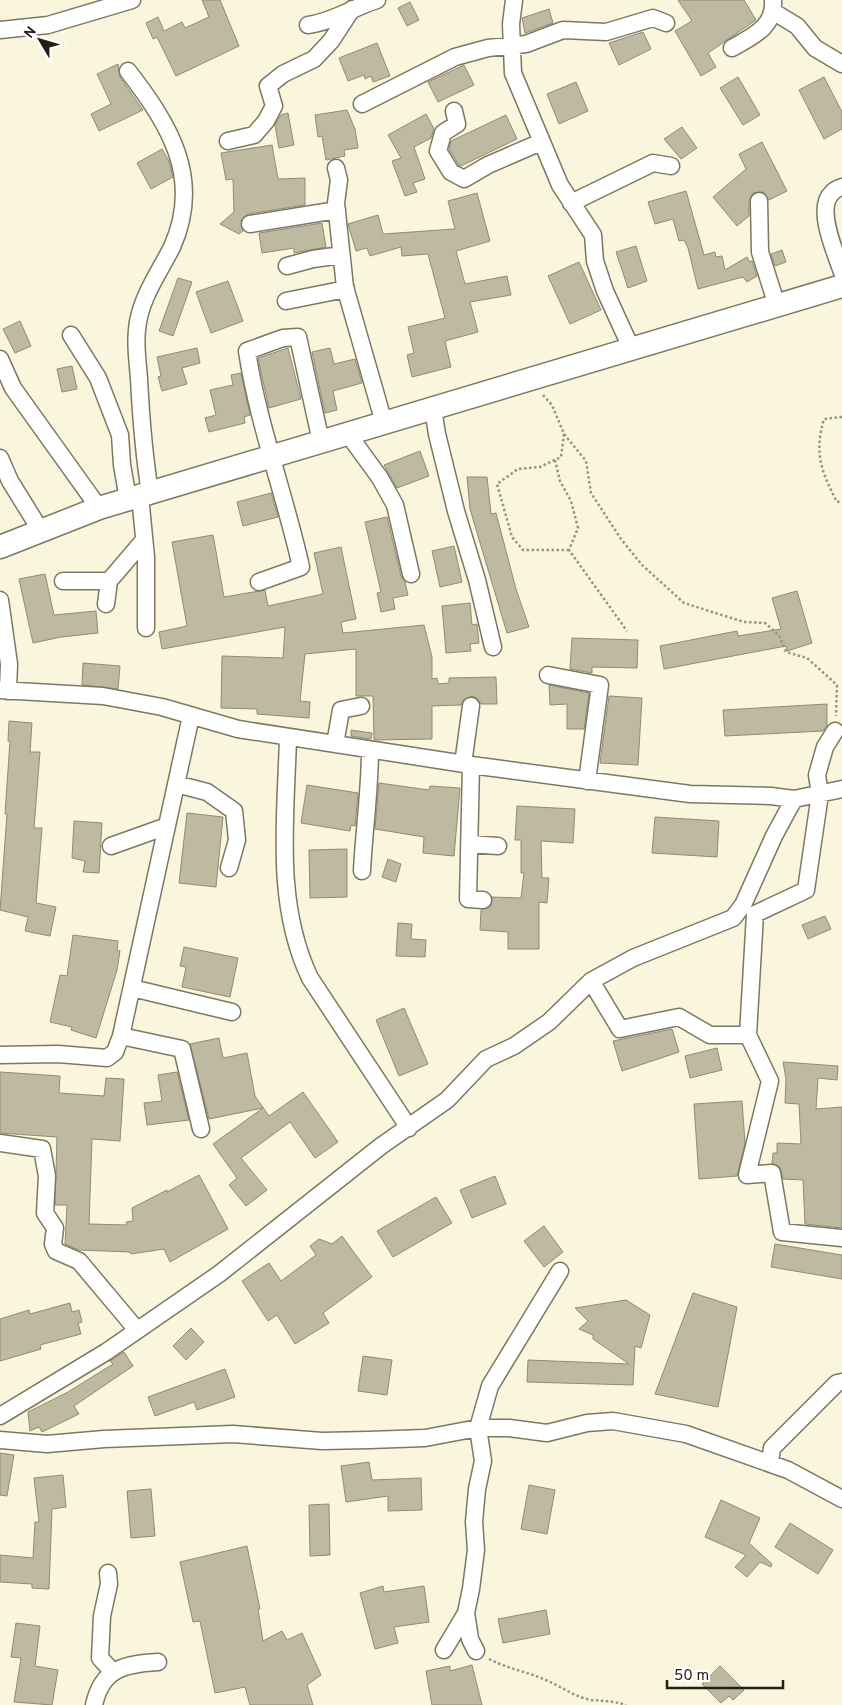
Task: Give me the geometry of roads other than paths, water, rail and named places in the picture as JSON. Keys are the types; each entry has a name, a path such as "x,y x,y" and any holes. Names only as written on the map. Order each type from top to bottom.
{"main road":[{"path":"0,547 99,508 842,286"}],"street":[{"path":"0,30 48,25 132,0"},
{"path":"308,25 321,24 352,9 377,0"},
{"path":"514,0 511,24 513,73 541,142 571,203 593,235 595,261 605,291 632,350"},
{"path":"732,48 764,28 773,6 797,26 816,48 842,64"},
{"path":"228,141 254,135 266,121 274,106 268,86 283,74 314,59 332,41 352,9"},
{"path":"362,104 455,57 488,48 512,47 563,30 606,32 653,18 666,23"},
{"path":"128,70 156,107 173,142 186,189 182,218 172,245 149,291 136,330 142,446 139,496 146,557 146,628"},
{"path":"454,110 457,124 443,133 438,151 451,172 464,178 541,142"},
{"path":"571,203 653,163 671,166"},
{"path":"336,168 339,180 337,210 346,290 384,423"},
{"path":"842,186 831,193 826,204 825,220 842,272"},
{"path":"759,201 760,252 777,306"},
{"path":"250,224 337,210"},
{"path":"287,266 313,259 341,255"},
{"path":"286,301 346,290"},
{"path":"71,335 98,378 120,436 122,465 139,496"},
{"path":"260,582 301,567 290,516 272,457 247,351 283,338 298,337 321,442"},
{"path":"0,359 13,388 99,508"},
{"path":"433,409 437,434 456,511 477,580 493,647"},
{"path":"348,434 380,478 395,505 411,574"},
{"path":"0,458 10,481 41,531"},
{"path":"106,604 109,581 144,540"},
{"path":"63,581 109,581"},
{"path":"0,600 9,664 4,691 103,696 162,707 238,729 467,765 690,794 770,796 794,799 842,789"},
{"path":"548,675 600,685 587,781"},
{"path":"334,744 342,710 361,706"},
{"path":"471,706 467,765 470,844 468,899 483,900"},
{"path":"0,1054 58,1054 107,1058 115,1052 121,1036 132,988 191,716"},
{"path":"835,731 821,759 818,775 820,794 806,890 755,914 748,1035 770,1080 747,1175 772,1173 782,1232 842,1238"},
{"path":"288,737 285,889 299,955 310,978 409,1128"},
{"path":"362,871 364,828 370,783 370,750"},
{"path":"176,784 207,792 234,811 237,840 229,868"},
{"path":"0,1416 106,1352 219,1274 381,1146 447,1100 486,1059 514,1046 549,1022 591,981 633,958 733,918 743,905 774,836 794,799"},
{"path":"111,846 167,826"},
{"path":"470,844 498,846"},
{"path":"591,981 620,1028 679,1017 710,1035 748,1035"},
{"path":"132,988 232,1012"},
{"path":"121,1036 182,1050 202,1129"},
{"path":"0,1143 42,1149 47,1176 45,1213 55,1228 53,1244 56,1251 79,1261 138,1330"},
{"path":"476,1651 470,1639 466,1613 476,1550 474,1522 483,1460 478,1428 490,1386 560,1271"},
{"path":"770,1463 772,1448 837,1384 842,1382"},
{"path":"0,1440 46,1444 104,1439 233,1434 322,1441 368,1440 425,1438 478,1428 509,1428 547,1433 587,1423 613,1421 686,1434 788,1470 842,1499"},
{"path":"108,1573 109,1584 102,1616 100,1658 112,1671"},
{"path":"444,1650 466,1613"},
{"path":"94,1705 102,1685 112,1671 136,1664 158,1662"}]}
